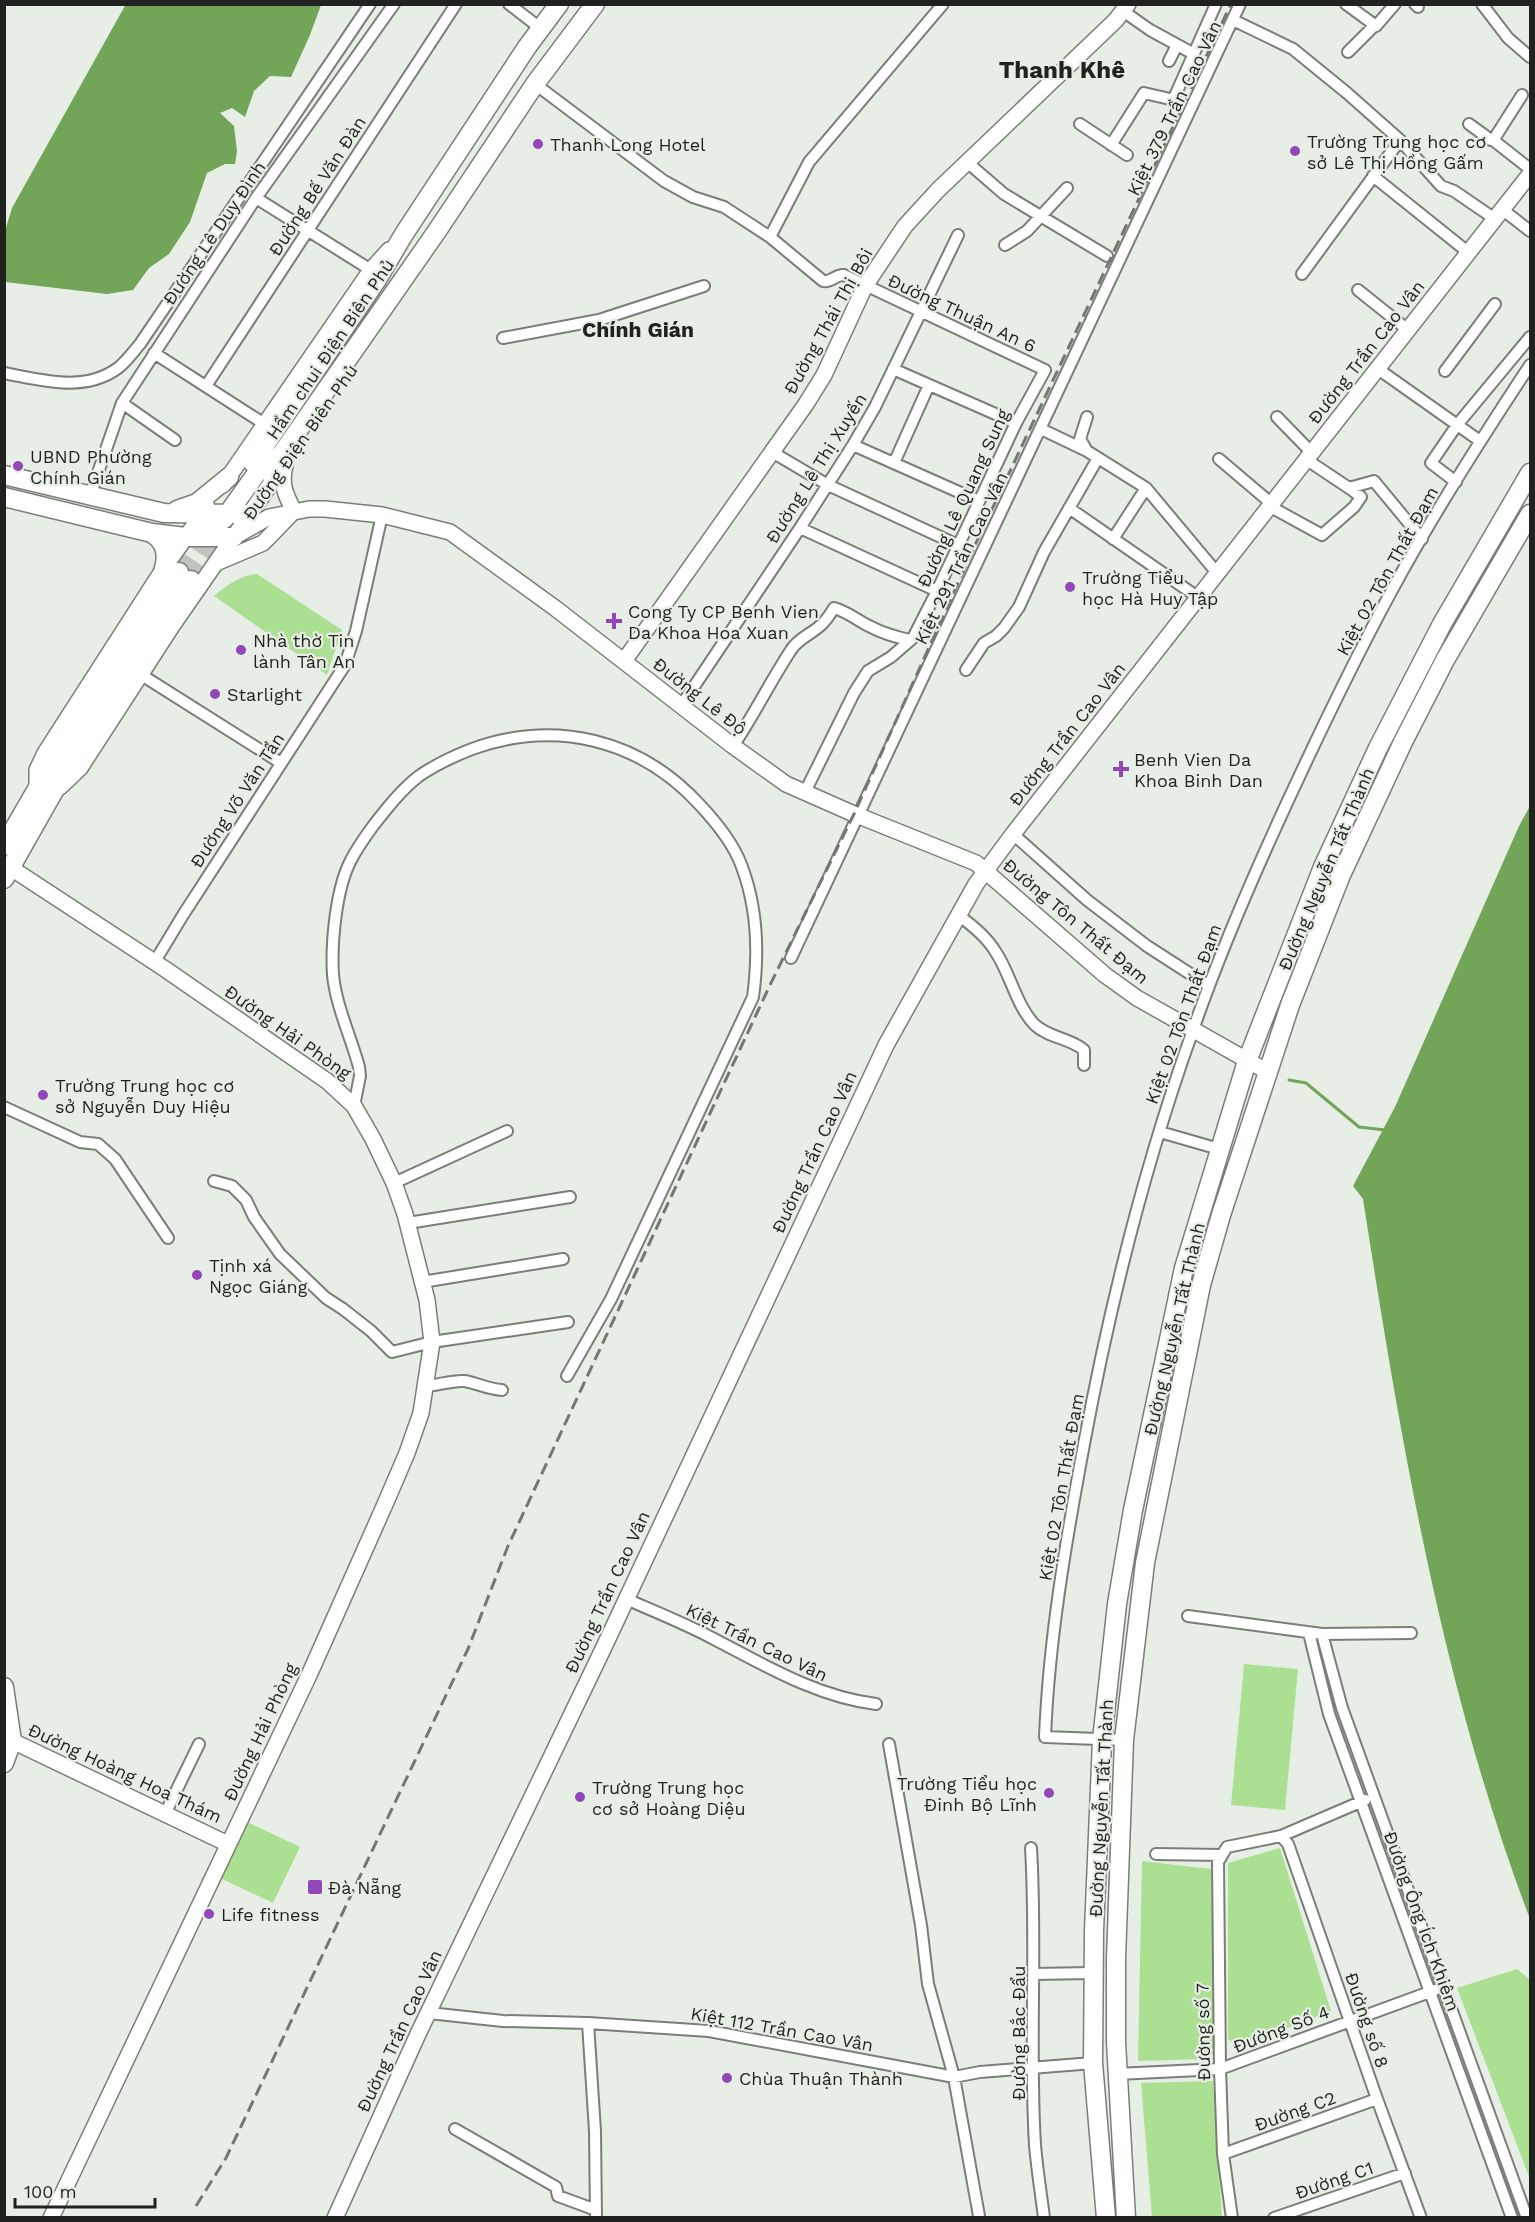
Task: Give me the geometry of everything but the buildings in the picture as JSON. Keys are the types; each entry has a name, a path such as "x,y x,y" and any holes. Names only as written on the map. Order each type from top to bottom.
{"main road":[{"name":"Đường Điện Biên Phủ","path":"404,234 540,28 559,4"},
{"name":"Đường Điện Biên Phủ","path":"415,262 535,84 595,4"},
{"path":"540,28 563,45"},
{"name":"Hầm chui Điện Biên Phủ","path":"253,463 378,278 404,234"},
{"path":"185,537 214,527 229,514 389,282 415,262"},
{"name":"Hầm chui Điện Biên Phủ","path":"269,472 415,262"},
{"path":"4,475 164,513 250,514"},
{"path":"164,513 197,503 229,477"},
{"name":"Đường Nguyễn Tất Thành","path":"1106,2217 1093,2063 1093,1973 1102,1740 1117,1604 1133,1510 1184,1268 1247,1061 1323,867 1385,734 1442,624 1528,480"},
{"path":"4,497 152,533 185,537 234,537"},
{"name":"Đường Nguyễn Tất Thành","path":"1126,2217 1116,2067 1116,1958 1124,1740 1145,1563 1201,1285 1221,1215 1290,1005 1341,875 1403,742 1445,660 1530,513"},
{"path":"46,789 178,573 159,538 152,533"},
{"path":"1385,734 1403,742"},
{"name":"Đường Điện Biên Phủ","path":"4,846 46,789"},
{"name":"Đường Điện Biên Phủ","path":"8,874 46,789"},
{"path":"1154,1415 1175,1417"},
{"path":"4,1687 8,1739 4,1763"},
{"path":"1093,2063 1116,2067"}],"street":[{"path":"4,373 62,384 91,382 119,367 140,344 370,4"},
{"name":"Đường Lê Duy Đình","path":"90,496 122,403 256,198 394,4"},
{"name":"Đường Bế Văn Đàn","path":"206,386 456,4"},
{"path":"509,4 540,28"},
{"path":"535,84 664,181 693,197 724,207 770,237 809,162 943,4"},
{"path":"1111,145 1144,93 1174,98 1216,4"},
{"path":"1233,20 1240,4"},
{"path":"1346,4 1374,26"},
{"path":"1348,52 1374,26 1379,25 1395,4"},
{"path":"1482,4 1508,38 1530,57"},
{"path":"1126,8 1150,30 1194,54"},
{"name":"Đường Thái Thị Bôi","path":"624,661 806,404 824,375 865,286 913,217 1126,8"},
{"name":"Kiệt 379 Trần Cao Vân","path":"1080,345 1233,20 1293,49 1400,140 1441,186 1499,214"},
{"path":"1169,61 1177,45"},
{"path":"1493,140 1522,95"},
{"path":"1080,124 1127,155"},
{"path":"1469,124 1530,169"},
{"path":"1302,274 1400,140"},
{"path":"967,162 1004,194 1107,256"},
{"name":"Đường Trần Cao Vân","path":"335,2217 886,1045 958,915 985,870 1530,174"},
{"path":"1372,176 1469,253"},
{"path":"1005,245 1021,236 1067,188"},
{"path":"256,198 371,270"},
{"path":"1499,214 1530,231"},
{"name":"Đường Điện Biên Phủ","path":"178,573 185,537 266,425 371,270 404,234"},
{"name":"Đường Lê Thị Xuyến","path":"681,706 853,445 922,312 958,235"},
{"name":"Đường Thuận An 6","path":"770,237 823,281 828,282 838,275 844,275 1045,370"},
{"name":"Đường Điện Biên Phủ","path":"46,789 80,768 140,674 409,285 415,262"},
{"path":"503,338 599,320 704,286"},
{"path":"1358,290 1408,330"},
{"path":"1445,371 1495,304"},
{"path":"1456,482 1431,463 1457,425 1530,337"},
{"name":"Kiệt 291 Trần Cao Vân","path":"791,958 1080,345"},
{"path":"154,353 266,425"},
{"name":"Kiệt 02 Tôn Thất Đạm","path":"1102,1740 1045,1737 1047,1687 1065,1545 1089,1417 1150,1160 1209,986 1264,852 1315,740 1390,592 1480,441 1530,365"},
{"path":"893,369 1016,423"},
{"path":"1378,369 1480,441"},
{"name":"Đường Lê Quang Sung","path":"805,792 854,693 868,671 891,657 910,640 937,591 1016,423 1045,370"},
{"path":"894,463 929,385"},
{"path":"122,403 175,440"},
{"path":"1087,417 1080,439 1088,451"},
{"path":"1220,459 1272,505 1322,535 1354,507 1361,497 1309,457 1277,417"},
{"path":"1041,429 1088,451 1146,488 1218,574"},
{"path":"853,445 979,501"},
{"path":"772,452 828,486 958,545"},
{"path":"966,670 984,643 996,636 1015,614 1044,552 1098,458"},
{"path":"216,563 263,543 294,511 286,497 282,479 288,459"},
{"path":"1348,488 1374,481 1422,539"},
{"path":"1113,539 1146,488"},
{"path":"1068,508 1199,598"},
{"name":"Đường Lê Độ","path":"234,537 269,517 294,511 325,509 381,515 450,532 786,784 858,816 976,863 985,870"},
{"name":"Đường Lê Độ","path":"250,514 269,517"},
{"name":"Đường Võ Văn Tần","path":"154,963 280,763 345,665 356,631 381,515"},
{"path":"800,528 937,591"},
{"path":"733,746 752,718 791,649 801,638 823,623 834,608 847,612 890,636 910,640"},
{"path":"140,674 280,763"},
{"path":"354,1106 360,1076 359,1067 333,977 332,955 336,913 346,872 360,845 394,801 419,776 459,754 499,741 535,735 581,738 625,750 657,767 688,792 716,823 742,866 753,905 757,929 757,949 753,997 611,1299 567,1376"},
{"path":"1013,834 1096,906 1147,946 1209,986"},
{"name":"Đường Tôn Thất Đạm","path":"985,870 1105,975 1137,998 1268,1072"},
{"name":"Đường Hải Phòng","path":"8,874 154,963 327,1081 354,1106 374,1139 394,1183 408,1223 427,1300 432,1342 418,1423 387,1502 310,1673 51,2217"},
{"path":"958,915 985,937 996,952 1017,997 1033,1023 1044,1032 1077,1044 1084,1050 1084,1065"},
{"path":"4,1107 80,1142 98,1144 115,1159 168,1238"},
{"path":"394,1183 507,1131"},
{"path":"1160,1132 1219,1149"},
{"path":"214,1181 232,1186 246,1200 254,1217 280,1254 326,1298 371,1331 392,1352 432,1342 568,1322"},
{"path":"408,1223 570,1197"},
{"path":"422,1282 563,1259"},
{"path":"426,1386 467,1381 486,1389 502,1390"},
{"name":"Kiệt Trần Cao Vân","path":"626,1599 692,1628 824,1693 854,1702 876,1704"},
{"path":"1188,1616 1322,1634 1411,1633"},
{"name":"Đường Ông Ích Khiêm","path":"1309,1633 1329,1714 1512,2217"},
{"name":"Đường Ông Ích Khiêm","path":"1322,1634 1342,1708 1527,2217"},
{"name":"Đường Hoàng Hoa Thám","path":"8,1739 228,1844"},
{"path":"1102,1740 1124,1740"},
{"path":"165,1814 199,1744"},
{"path":"889,1744 922,1934 928,1984 954,2076 968,2167 979,2216"},
{"path":"1156,1854 1224,1851 1281,1836 1374,1797"},
{"name":"Đường số 8","path":"1281,1836 1288,1844 1377,2099 1422,2217"},
{"name":"Đường Bắc Đẩu","path":"1031,1848 1034,1890 1035,2146 1044,2217"},
{"name":"Đường số 7","path":"1224,1851 1218,1867 1220,2069 1224,2154 1232,2217"},
{"path":"1033,1974 1093,1973"},
{"name":"Đường Số 4","path":"1116,2067 1220,2069 1442,1987"},
{"name":"Kiệt 112 Trần Cao Vân","path":"429,2013 503,2021 588,2023 709,2031 954,2076 1093,2063"},
{"path":"455,2129 556,2187 558,2196 596,2214 595,2131 588,2023"},
{"name":"Đường C2","path":"1224,2154 1377,2099"},
{"name":"Đường C1","path":"1274,2217 1405,2173"}],"shaded area":[{"path":"126,4 321,5 291,77 270,76 254,91 245,117 232,108 220,113 234,126 237,151 235,164 225,164 207,173 190,222 169,254 149,268 133,290 107,294 5,282 5,231 12,208"},
{"path":"257,574 342,630 327,675 214,596 234,581"},
{"path":"1530,806 1530,1919 1499,1832 1472,1743 1449,1654 1409,1473 1363,1199 1353,1186 1395,1107 1519,826"},
{"path":"1244,1664 1298,1669 1285,1810 1231,1805"},
{"path":"247,1822 300,1847 273,1903 220,1878"},
{"path":"1280,1848 1331,2011 1239,2047 1228,2039 1228,1863"},
{"path":"1142,1861 1211,1869 1215,2052 1207,2059 1138,2061"},
{"path":"1517,1969 1530,1982 1530,2179 1457,1988"},
{"path":"1213,2081 1222,2217 1152,2217 1141,2083"}],"waterway":[{"path":"1289,1080 1306,1083 1359,1127 1385,1130"}],"tunnel":[{"path":"191,580 269,472"},
{"path":"179,572 210,526"}],"railway":[{"path":"196,2206 226,2158 468,1649 508,1546 770,985 854,814 976,543 1231,4"}],"place":[{"name":"Thanh Long Hotel","path":"538,144"},
{"name":"Trường Trung học cơ sở Lê Thị Hồng Gấm","path":"1295,151"},
{"name":"UBND Phường Chính Gián","path":"18,466"},
{"name":"Trường Tiểu học Hà Huy Tập","path":"1070,587"},
{"name":"Cong Ty CP Benh Vien Da Khoa Hoa Xuan","path":"614,621"},
{"name":"Nhà thờ Tin lành Tân An","path":"241,650"},
{"name":"Starlight","path":"215,694"},
{"name":"Benh Vien Da Khoa Binh Dan","path":"1121,769"},
{"name":"Trường Trung học cơ sở Nguyễn Duy Hiệu","path":"43,1095"},
{"name":"Tịnh xá Ngọc Giáng","path":"197,1275"},
{"name":"Trường Tiểu học Đinh Bộ Lĩnh","path":"1049,1793"},
{"name":"Trường Trung học cơ sở Hoàng Diệu","path":"580,1797"},
{"name":"Đà Nẵng","path":"315,1887"},
{"name":"Life fitness","path":"209,1914"},
{"name":"Chùa Thuận Thành","path":"727,2078"}],"district":[{"name":"Thanh Khê","path":"1062,70"},
{"name":"Chính Gián","path":"638,329"}]}
